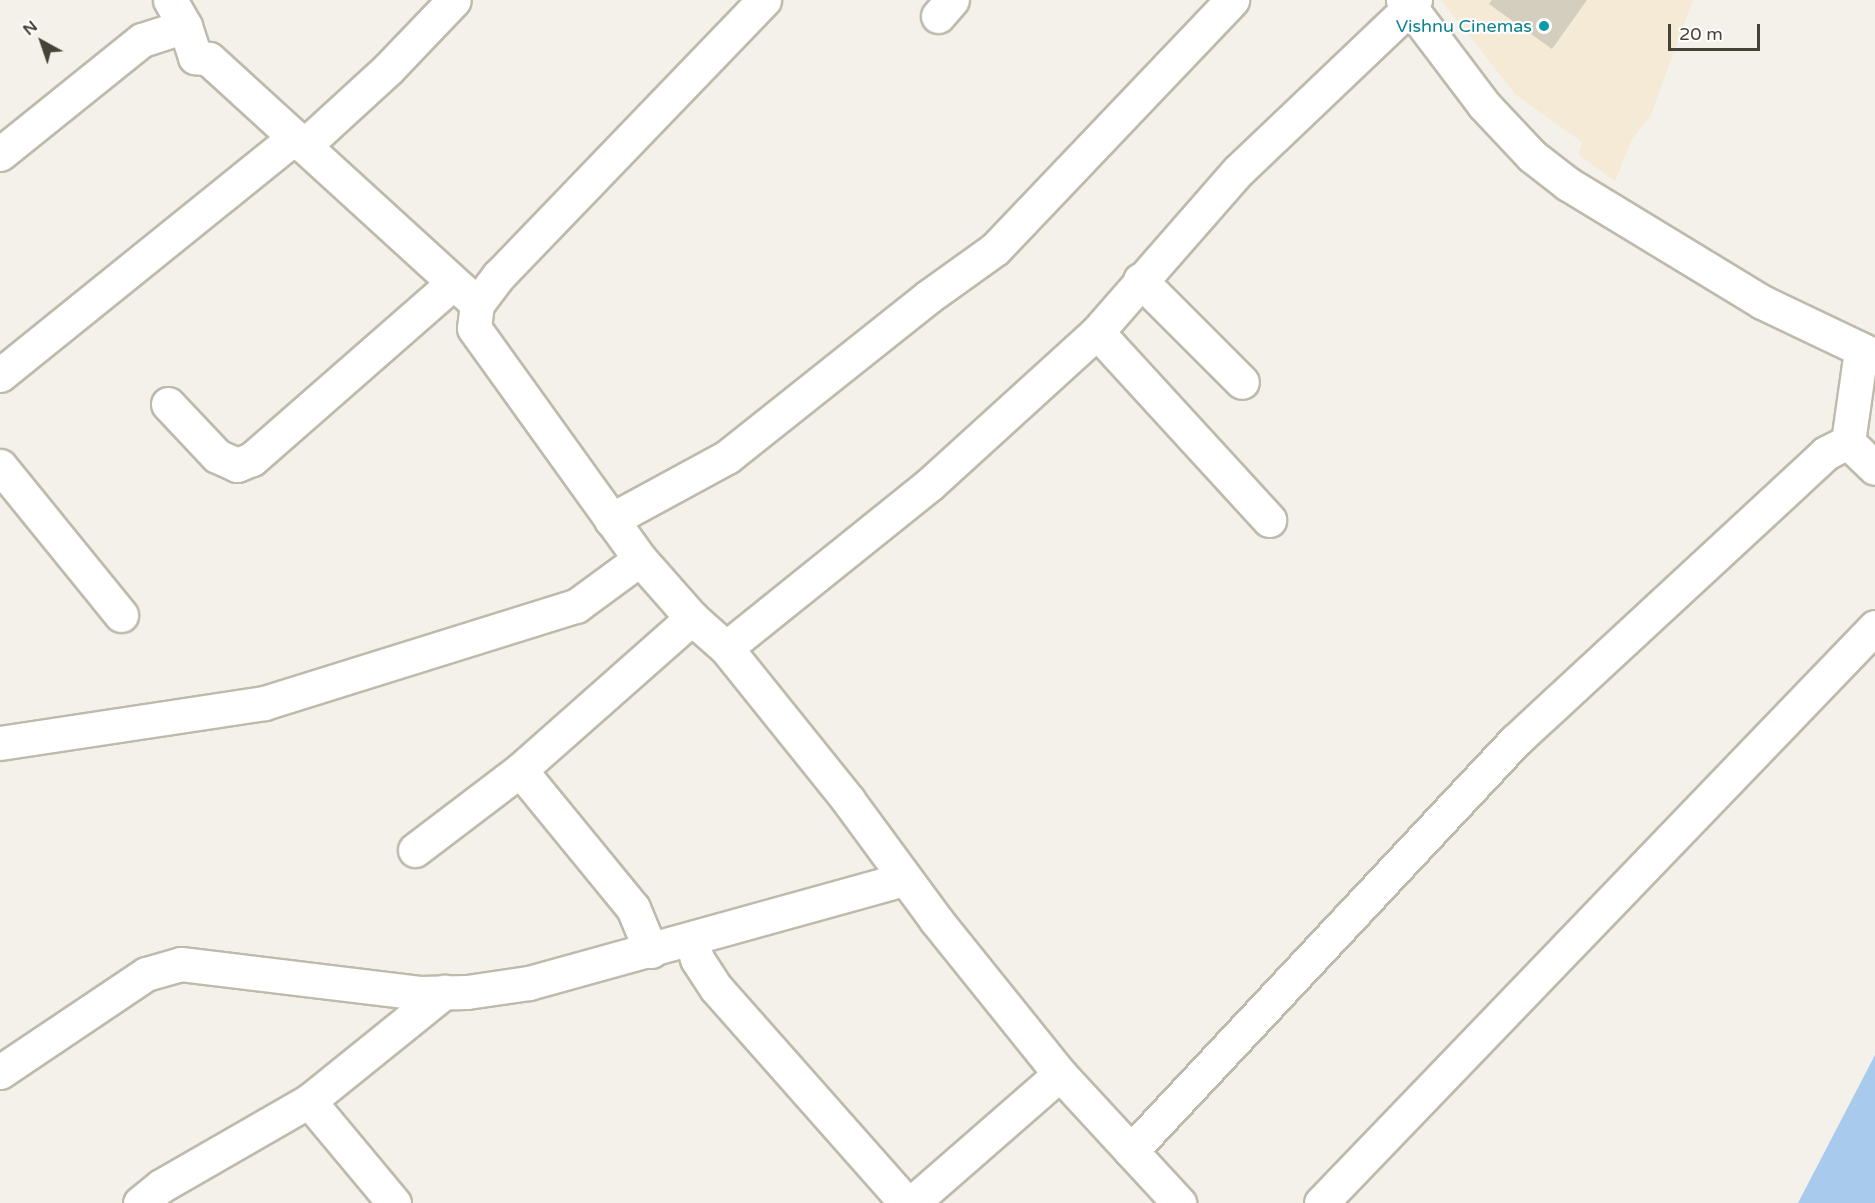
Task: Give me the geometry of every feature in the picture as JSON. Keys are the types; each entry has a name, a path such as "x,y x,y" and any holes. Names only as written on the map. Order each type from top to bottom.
{"street":[{"path":"0,375 299,142 388,69 454,0"},
{"path":"168,404 217,456 237,465 252,459 531,240 764,0"},
{"path":"611,520 727,457 928,297 995,249 1232,0"},
{"path":"726,648 930,484 1097,332 1140,280 1239,170 1409,2 1506,131 1568,184 1762,302 1868,354 1848,442"},
{"path":"0,154 177,13 195,57 209,59 465,293 481,342 640,559 692,618 726,648 848,800 904,879 1060,1074 1179,1203"},
{"path":"1140,280 1242,382"},
{"path":"1097,332 1269,520"},
{"path":"1848,442 1875,468"},
{"path":"1131,1151 1515,741 1826,453 1848,442"},
{"path":"0,466 121,615"},
{"path":"0,743 264,703 576,606 640,559"},
{"path":"415,850 520,770 692,618"},
{"path":"1321,1203 1875,627"},
{"path":"520,770 633,908 651,951"},
{"path":"0,1072 146,975 181,964 419,993 529,983 691,940 904,879"},
{"path":"691,940 697,959 716,987 906,1203"},
{"path":"140,1203 161,1186 309,1101 444,992"},
{"path":"912,1203 1060,1074"},
{"path":"309,1101 394,1203"}],"shaded area":[{"name":"Vishnu Cinemas","path":"1441,0 1693,0 1650,117 1632,139 1615,181 1579,155 1582,142 1516,95"}],"water":[{"path":"1875,1055 1875,1203 1798,1203"}],"building":[{"name":"Vishnu Cinemas","path":"1492,0 1587,0 1552,49 1489,4"}],"place":[{"name":"Vishnu Cinemas","path":"1544,26"}]}
